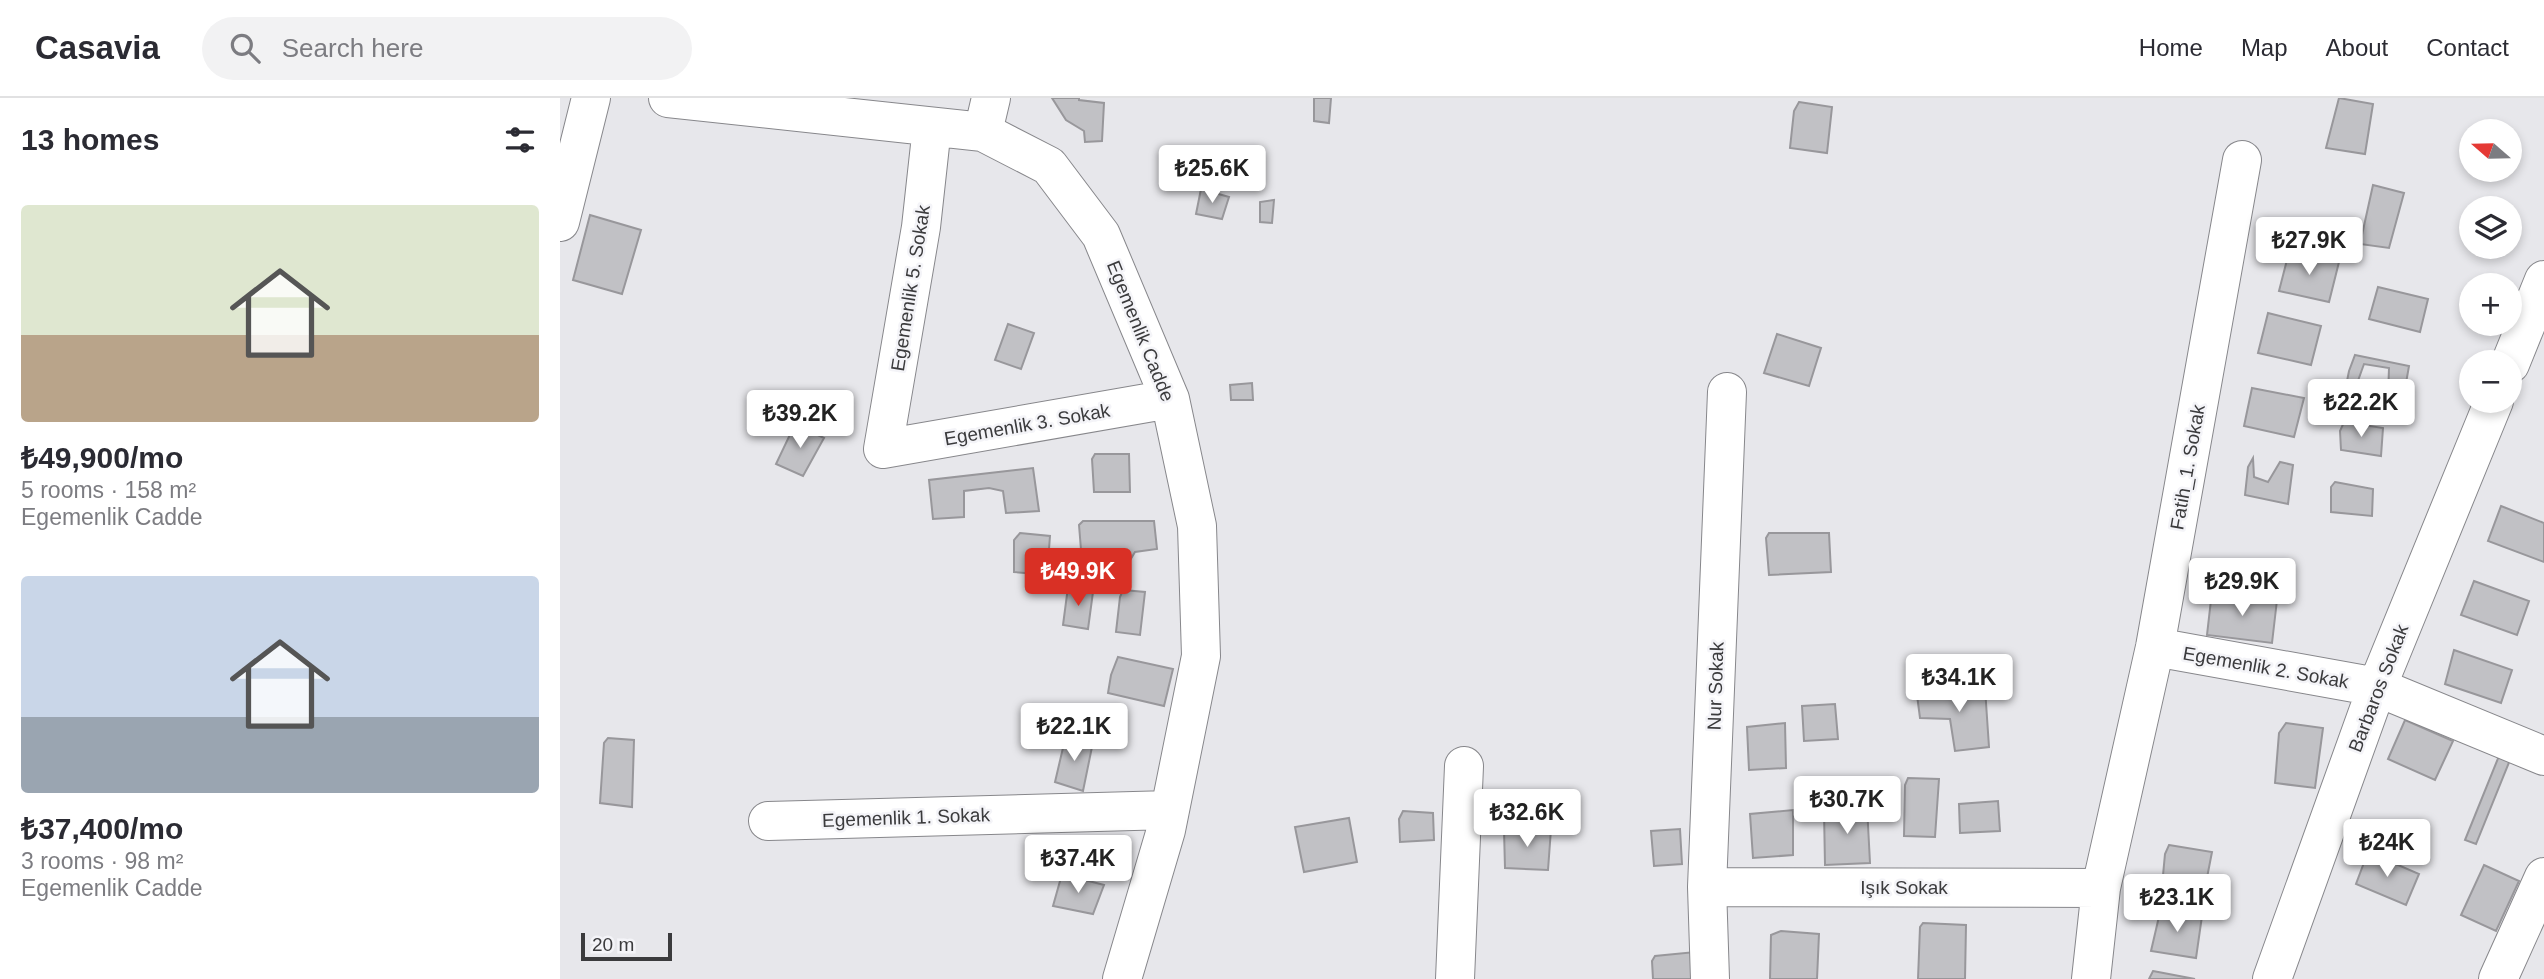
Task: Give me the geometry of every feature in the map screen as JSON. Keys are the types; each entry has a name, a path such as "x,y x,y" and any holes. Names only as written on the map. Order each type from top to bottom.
{"street":[{"path":"560,222 591,98"},
{"name":"Egemenlik Cadde","path":"668,98 932,127 987,115 1049,166 1101,235 1170,399 1197,526 1200,656 1170,810 1122,979"},
{"name":"Egemenlik 5. Sokak","path":"883,449 921,227 932,127"},
{"name":"Fatih_1. Sokak","path":"2091,979 2101,888 2155,648 2242,160"},
{"path":"2516,350 2544,280"},
{"name":"Nur Sokak","path":"1710,979 1707,887 1727,392"},
{"name":"Egemenlik 3. Sokak","path":"883,449 1170,399"},
{"name":"Barbaros Sokak","path":"2272,979 2376,687 2489,413"},
{"name":"Egemenlik 2. Sokak","path":"2155,648 2376,687 2544,756"},
{"path":"1455,979 1464,766"},
{"name":"Egemenlik 1. Sokak","path":"768,821 1170,810"},
{"path":"2498,979 2544,877"},
{"name":"Işık Sokak","path":"1707,887 2101,888"}],"building":[{"path":"1052,98 1079,98 1104,103 1102,141 1085,142 1084,131 1066,120"},
{"path":"1314,98 1331,98 1329,123 1314,121"},
{"path":"2339,98 2373,104 2365,154 2326,148"},
{"path":"1799,102 1832,107 1827,153 1790,148 1794,111"},
{"path":"2373,185 2404,193 2389,248 2360,244"},
{"path":"1201,189 1229,197 1222,219 1196,214"},
{"path":"1274,200 1272,223 1260,222 1260,202"},
{"path":"590,215 641,230 622,294 573,280"},
{"path":"2289,252 2339,262 2329,302 2279,291"},
{"path":"2378,287 2428,299 2420,332 2369,319"},
{"path":"2268,313 2321,326 2311,365 2258,353"},
{"path":"1008,324 1034,333 1021,369 995,360"},
{"path":"1777,334 1821,348 1809,386 1764,373"},
{"path":"2355,355 2409,366 2403,400 2388,397 2389,368 2364,364 2355,389 2346,386"},
{"path":"1252,383 1253,400 1231,400 1230,385"},
{"path":"2252,388 2304,398 2294,437 2244,426"},
{"path":"2344,422 2383,428 2381,456 2341,450 2340,431"},
{"path":"795,424 824,438 803,476 776,464"},
{"path":"1095,454 1129,454 1130,492 1094,492 1092,459"},
{"path":"2253,458 2254,477 2268,482 2280,462 2293,465 2288,504 2245,495 2248,467"},
{"path":"1033,468 1039,511 1006,513 1003,491 989,488 964,491 964,517 933,519 929,480"},
{"path":"2335,482 2373,489 2372,516 2331,512 2331,487"},
{"path":"2501,506 2544,523 2544,562 2488,541"},
{"path":"1083,521 1154,521 1157,549 1135,552 1129,562 1082,562 1079,525"},
{"path":"1020,533 1050,536 1047,575 1014,572 1014,540"},
{"path":"1769,533 1829,533 1831,572 1769,575 1766,538"},
{"path":"2474,581 2529,601 2517,635 2461,615"},
{"path":"1068,587 1093,592 1088,629 1063,625"},
{"path":"1123,590 1145,592 1140,635 1116,632"},
{"path":"2218,593 2277,600 2272,643 2207,635 2211,600"},
{"path":"2454,650 2512,670 2501,703 2445,684"},
{"path":"1118,657 1173,669 1164,706 1108,693"},
{"path":"1985,688 1989,747 1955,751 1950,719 1920,718 1917,695 1930,689"},
{"path":"1835,704 1838,739 1804,741 1802,706"},
{"path":"2405,720 2453,741 2435,780 2388,759"},
{"path":"1785,723 1786,768 1749,770 1747,727"},
{"path":"2286,723 2323,728 2315,788 2275,783 2279,733"},
{"path":"1066,735 1093,742 1083,791 1055,782"},
{"path":"608,738 634,740 632,807 600,803 604,743"},
{"path":"2501,751 2512,755 2476,844 2465,840"},
{"path":"1908,778 1939,779 1935,837 1904,836 1905,785"},
{"path":"1998,801 2000,831 1960,833 1959,804"},
{"path":"1867,806 1870,863 1825,865 1824,811"},
{"path":"1793,810 1793,855 1753,858 1750,814"},
{"path":"1403,811 1433,813 1434,840 1400,842 1399,819"},
{"path":"1349,818 1357,862 1304,872 1295,827"},
{"path":"1551,829 1548,870 1505,868 1504,830"},
{"path":"1680,829 1682,864 1654,866 1651,831"},
{"path":"2169,845 2212,852 2204,893 2162,886 2165,854"},
{"path":"2368,852 2419,874 2406,905 2356,884"},
{"path":"2484,865 2519,881 2496,931 2461,915"},
{"path":"1062,874 1104,885 1093,914 1053,906"},
{"path":"2161,908 2202,916 2196,958 2151,951"},
{"path":"1923,923 1966,925 1965,979 1918,979 1920,927"},
{"path":"1781,931 1819,934 1817,979 1770,979 1771,935"},
{"path":"1695,952 1696,979 1653,979 1652,961 1655,956"},
{"path":"2153,971 2195,979 2149,979"}]}
